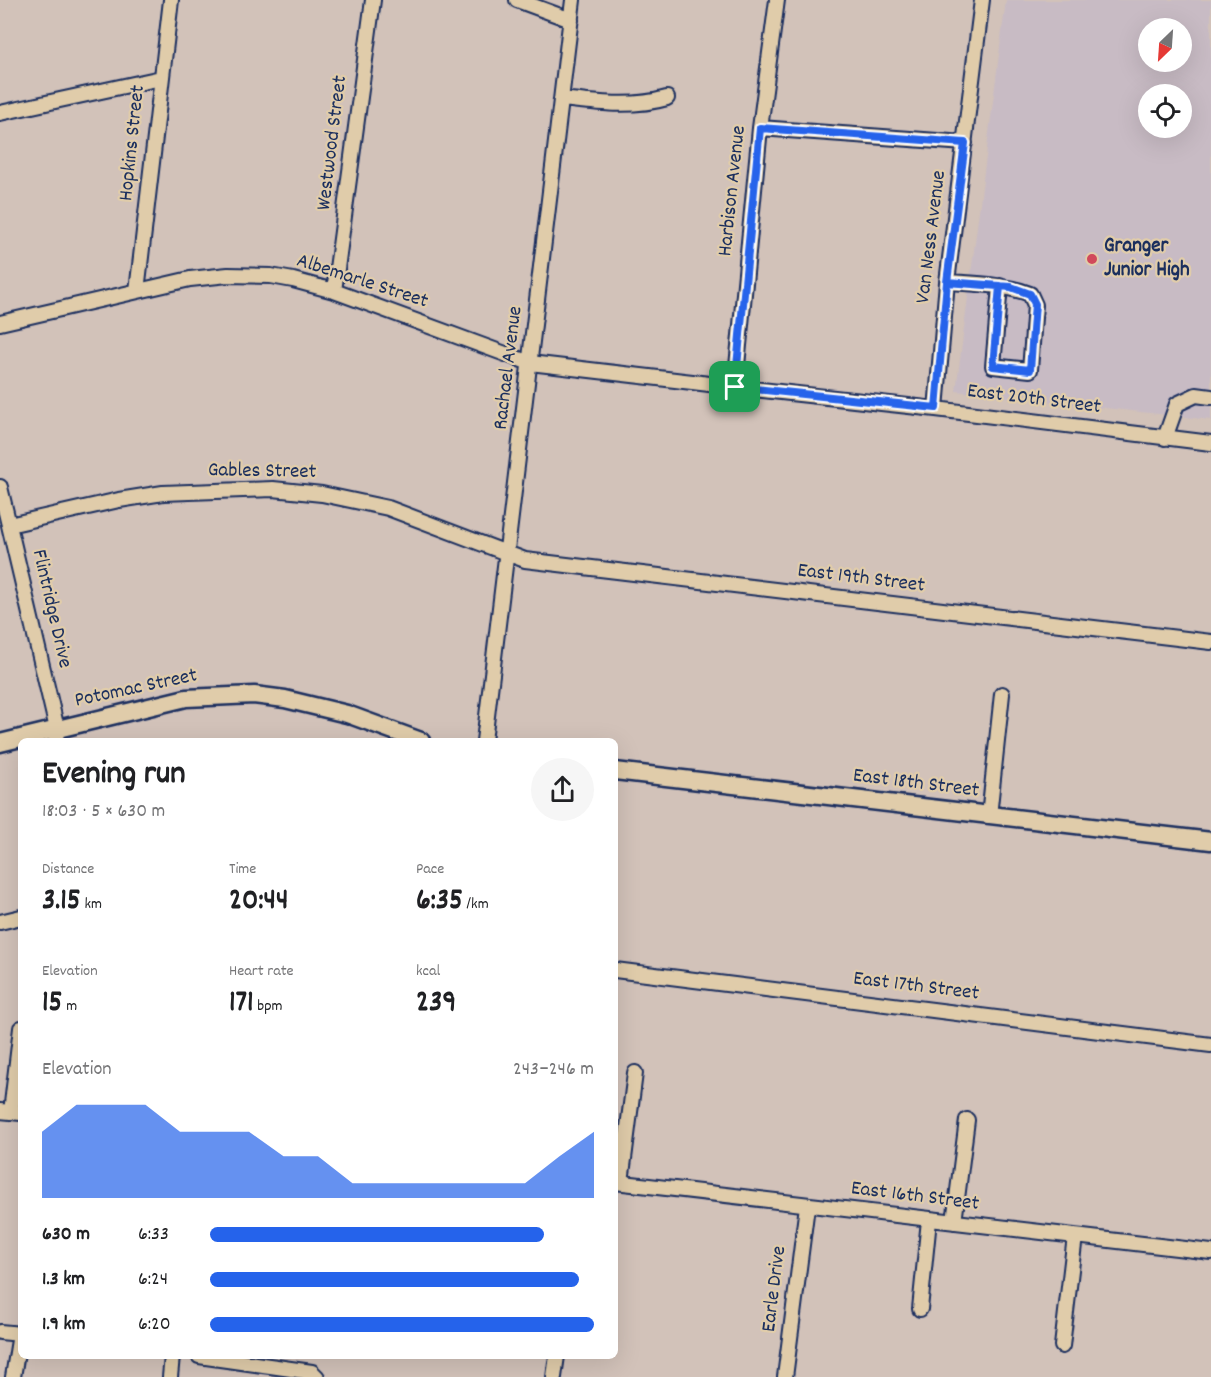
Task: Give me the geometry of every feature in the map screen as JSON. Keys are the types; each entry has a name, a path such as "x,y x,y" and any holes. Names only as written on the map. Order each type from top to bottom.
{"main road":[{"name":"Potomac Street","path":"36,738 57,735 186,699 254,695 347,714 413,738"},
{"name":"Potomac Street","path":"0,743 18,740"},
{"name":"East 18th Street","path":"618,771 1211,841"}],"street":[{"name":"Hopkins Street","path":"137,291 171,0"},
{"name":"Westwood Street","path":"334,291 372,0"},
{"path":"517,0 571,20"},
{"name":"Rachael Avenue","path":"484,738 573,0"},
{"name":"Harbison Avenue","path":"735,387 760,128 777,0"},
{"name":"Van Ness Avenue","path":"936,408 947,282 982,0"},
{"path":"0,113 161,78"},
{"path":"562,99 632,105 667,98"},
{"path":"760,128 965,143"},
{"name":"Albemarle Street","path":"0,322 200,278 250,275 293,280 334,291 530,363"},
{"path":"947,282 1000,286 1011,287 1030,294 1035,304 1030,370 993,366 1000,286"},
{"name":"East 20th Street","path":"530,363 936,408 1211,443"},
{"path":"1165,438 1177,404 1196,395 1211,397"},
{"name":"Flintridge Drive","path":"0,488 57,735"},
{"name":"Gables Street","path":"9,525 119,500 164,493 273,489 322,494 388,508 508,553"},
{"name":"East 19th Street","path":"508,553 525,560 1211,642"},
{"path":"989,816 1002,694"},
{"path":"0,922 18,917"},
{"name":"East 17th Street","path":"618,970 1211,1045"},
{"path":"11,1112 18,1053"},
{"path":"618,1182 634,1072"},
{"path":"954,1222 967,1120"},
{"name":"East 16th Street","path":"618,1182 1211,1252"},
{"name":"Earle Drive","path":"785,1377 807,1206"},
{"path":"920,1309 929,1220"},
{"path":"1062,1346 1075,1236"},
{"path":"0,1332 18,1334"},
{"path":"13,1377 18,1346"},
{"path":"170,1377 172,1359"},
{"path":"220,1359 312,1372 317,1377"},
{"path":"554,1377 557,1359"}],"shaded area":[{"name":"Granger Junior High","path":"1006,0 1211,0 1211,420 956,391"}],"place":[{"name":"Granger Junior High","path":"1092,259"}],"route":[{"path":"735,387 760,128 965,143 947,282 1000,286 993,366 1030,370 1035,304 1030,294 1011,287 947,282 936,408 735,387"}]}
